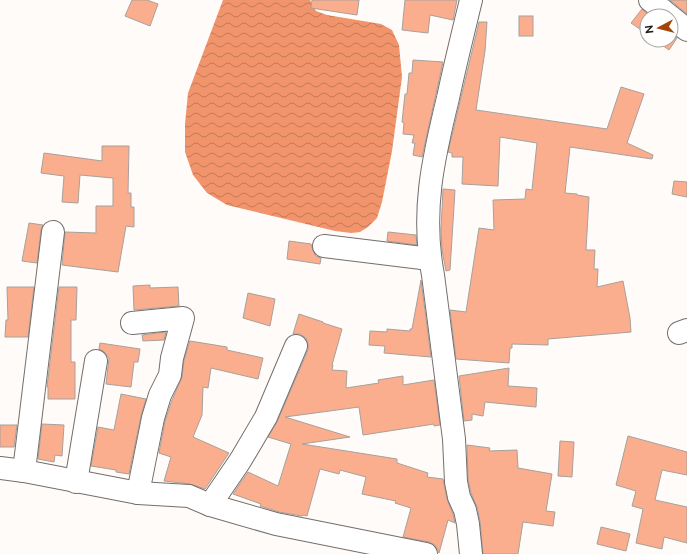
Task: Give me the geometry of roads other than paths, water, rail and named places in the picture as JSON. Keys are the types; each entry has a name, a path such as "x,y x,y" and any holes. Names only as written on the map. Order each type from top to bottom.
{"street":[{"path":"471,0 436,146 429,185 427,224 430,259 454,439 456,482 459,497 465,510 468,524 471,554"},
{"path":"650,0 687,30"},
{"path":"24,471 53,232"},
{"path":"324,246 430,259"},
{"path":"132,323 183,318 172,358 170,375 160,395 153,418 138,493"},
{"path":"210,505 240,461 266,417 296,346"},
{"path":"76,482 96,361"},
{"path":"0,468 24,471 138,493 189,496 210,505 276,524 426,554"}],"water":[{"path":"223,0 310,0 316,11 327,15 381,24 392,30 399,45 402,77 392,151 382,202 377,218 368,227 360,232 351,233 335,231 227,205 207,193 193,175 185,152 185,124 188,93"}]}
